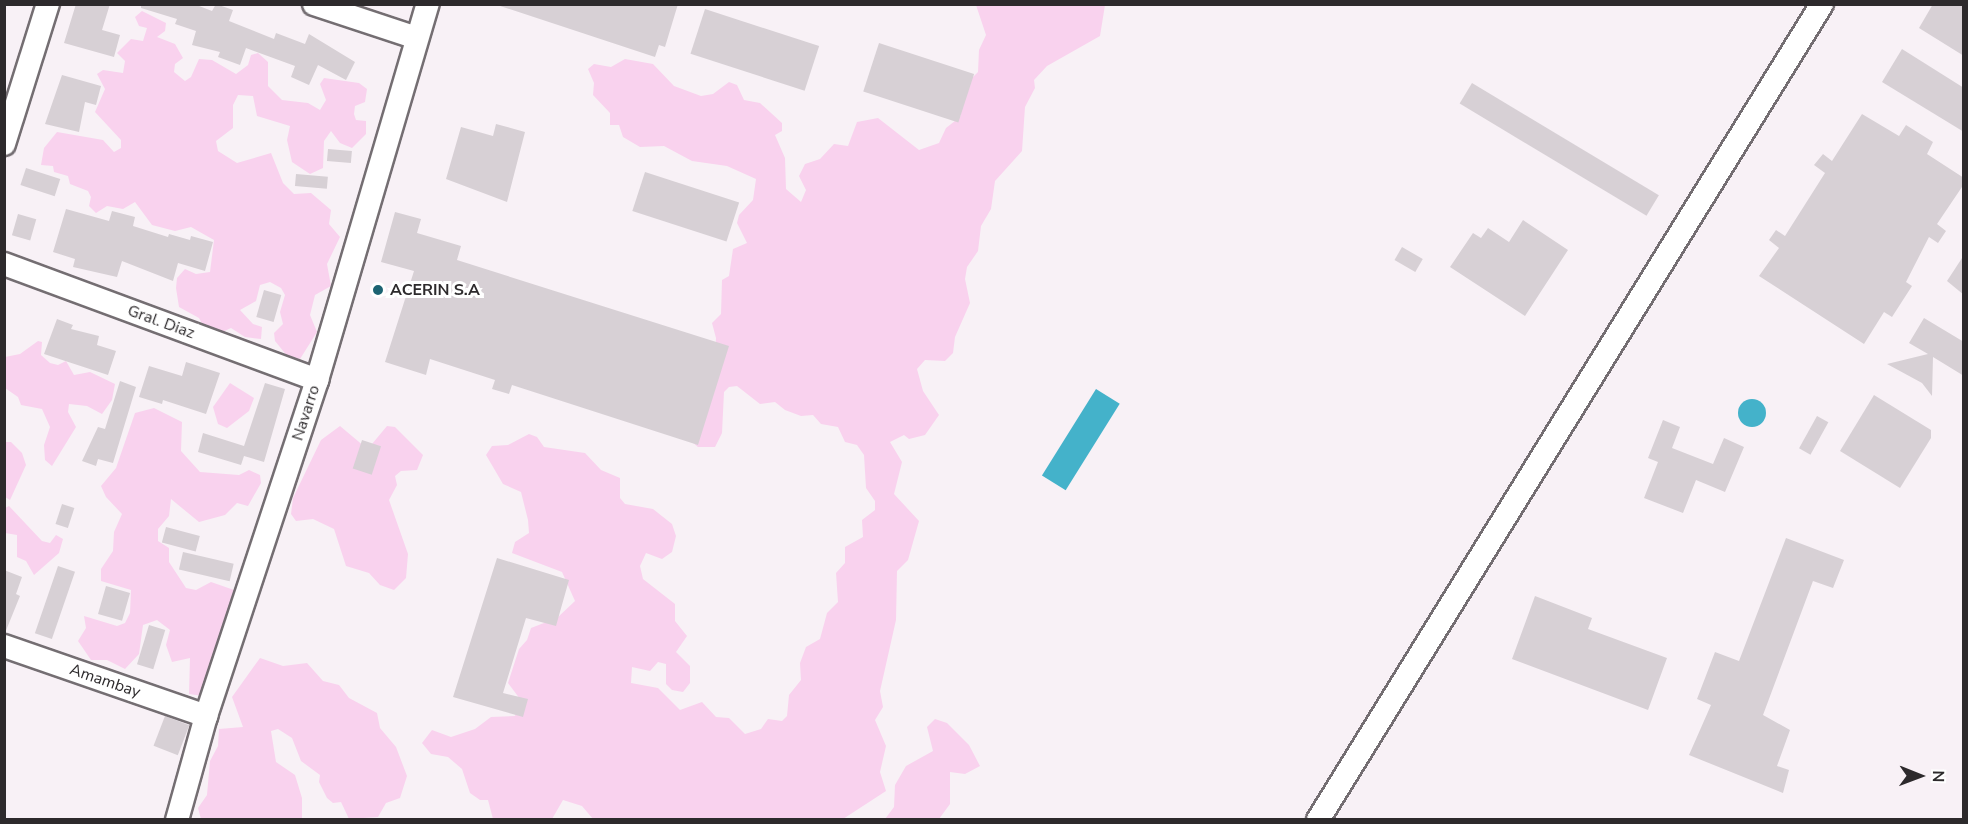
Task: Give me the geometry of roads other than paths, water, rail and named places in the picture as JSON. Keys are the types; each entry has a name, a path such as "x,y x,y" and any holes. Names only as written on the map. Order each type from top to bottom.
{"street":[{"path":"4,144 48,4"},
{"path":"314,4 417,38"},
{"name":"Navarro","path":"177,819 206,716 317,380 428,4"},
{"path":"1318,819 1822,4"},
{"name":"Gral. Diaz","path":"4,264 317,380"},
{"name":"Amambay","path":"4,646 206,716"}],"water":[{"path":"1096,389 1120,404 1066,490 1042,476"},
{"path":"1752,399 1762,403 1766,413 1762,423 1752,427 1742,423 1738,413 1742,403"}],"place":[{"name":"ACERIN S.A","path":"378,290"}]}
